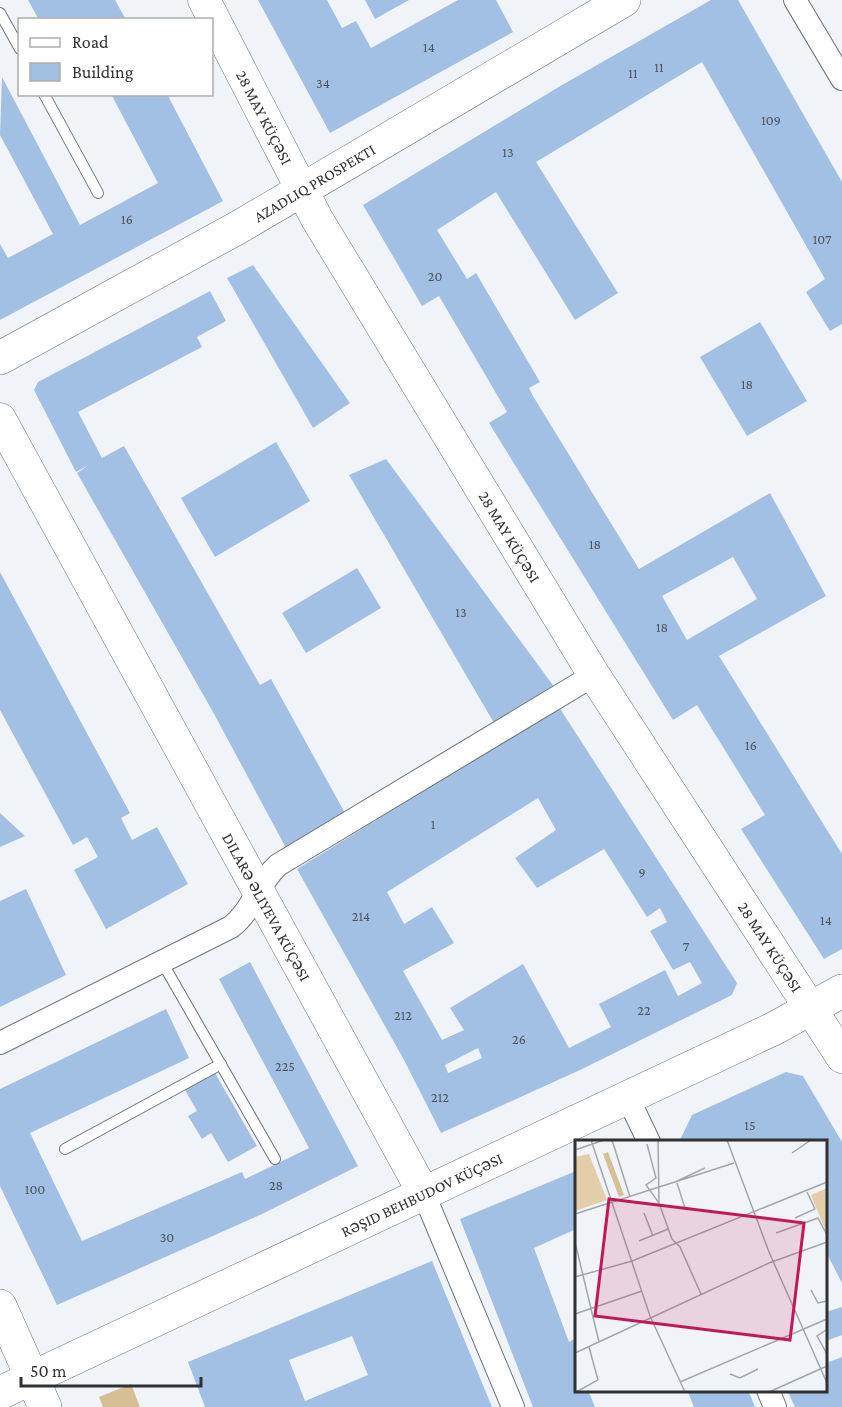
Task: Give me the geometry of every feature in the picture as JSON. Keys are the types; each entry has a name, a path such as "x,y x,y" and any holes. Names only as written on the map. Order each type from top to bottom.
{"main road":[{"name":"28 MAY KÜÇƏSI","path":"204,0 316,219 594,675 842,1057"},
{"path":"0,358 239,227 301,188 624,0"},
{"name":"DILARƏ ƏLIYEVA KÜÇƏSI","path":"0,419 423,1192"},
{"name":"RƏŞID BEHBUDOV KÜÇƏSI","path":"0,1393 39,1392 423,1192 628,1098 812,1009 842,991"},
{"path":"0,1306 39,1392"}],"street":[{"path":"795,0 842,79"},
{"path":"0,1043 231,927 242,919 263,880 278,866 594,675"},
{"path":"628,1098 649,1140"},
{"name":"DILARƏ ƏLIYEVA KÜÇƏSI","path":"423,1192 513,1407"},
{"path":"769,1392 776,1407"}],"lane":[{"path":"0,13 18,45"},
{"path":"45,96 98,193"},
{"path":"162,962 275,1159"},
{"path":"65,1149 221,1064"}],"shaded area":[{"path":"131,1384 140,1407 103,1407 99,1397"}],"building":[{"path":"28,0 115,0 125,18 38,18"},
{"path":"258,0 327,0 342,28 356,21 371,48 458,0 496,0 513,32 330,133"},
{"path":"365,0 409,0 375,19"},
{"path":"711,0 738,0 842,182 842,324 830,331 806,292 825,279 702,62 536,162 618,293 575,320 496,192 437,230 467,279 476,273 540,382 529,388 533,396 639,569 770,493 826,596 719,656 842,854 842,949 824,959 741,829 765,815 697,705 673,720 489,423 507,412 439,296 422,306 363,205 562,85","holes":["733,557 757,599 687,640 662,596"]},
{"path":"2,77 80,225 158,183 112,96 168,96 223,201 0,320 0,244 8,258 53,234 0,135"},
{"path":"253,265 350,403 313,428 227,278"},
{"path":"210,291 226,321 197,337 202,347 78,412 102,458 124,446 260,685 271,679 345,813 286,848 213,712 77,473 89,465 76,472 34,390 38,382"},
{"path":"760,322 807,401 747,436 700,357"},
{"path":"276,442 310,501 215,557 181,498"},
{"path":"386,459 555,688 494,723 349,475"},
{"path":"357,568 381,608 306,653 282,613"},
{"path":"0,572 130,813 121,818 132,840 157,827 188,884 106,929 74,870 98,857 87,837 73,845 0,710"},
{"path":"559,707 737,983 732,995 580,1070 441,1133 404,1060 297,869","holes":["538,798 556,830 515,858 537,888 604,849 647,917 660,908 667,922 650,931 673,970 690,962 702,983 678,996 665,970 599,1004 611,1027 569,1048 523,964 450,1008 464,1030 442,1040 403,971 454,943 432,907 404,924 387,892","478,1048 482,1058 448,1073 445,1065"]},
{"path":"0,813 25,836 0,847"},
{"path":"26,889 66,975 0,1007 0,901"},
{"path":"250,962 358,1166 262,1214 57,1305 0,1186 0,1089 166,1009 189,1058 30,1133 82,1241 242,1172 245,1179 309,1148 219,979"},
{"path":"786,1072 803,1076 842,1142 842,1283 827,1254 827,1140 680,1140 692,1115"},
{"path":"215,1073 257,1146 228,1162 211,1133 202,1139 188,1116 197,1111 185,1090"},
{"path":"575,1171 575,1229 534,1248 569,1342 575,1339 575,1392 589,1392 595,1407 533,1407 460,1219"},
{"path":"432,1261 492,1407 205,1407 188,1362","holes":["352,1336 368,1375 305,1401 289,1360"]},
{"path":"842,1307 842,1335 827,1341 827,1312"},
{"path":"827,1357 829,1362 842,1357 842,1407 795,1407 788,1392 827,1392"},
{"path":"688,1392 749,1392 755,1407 694,1407"}]}
